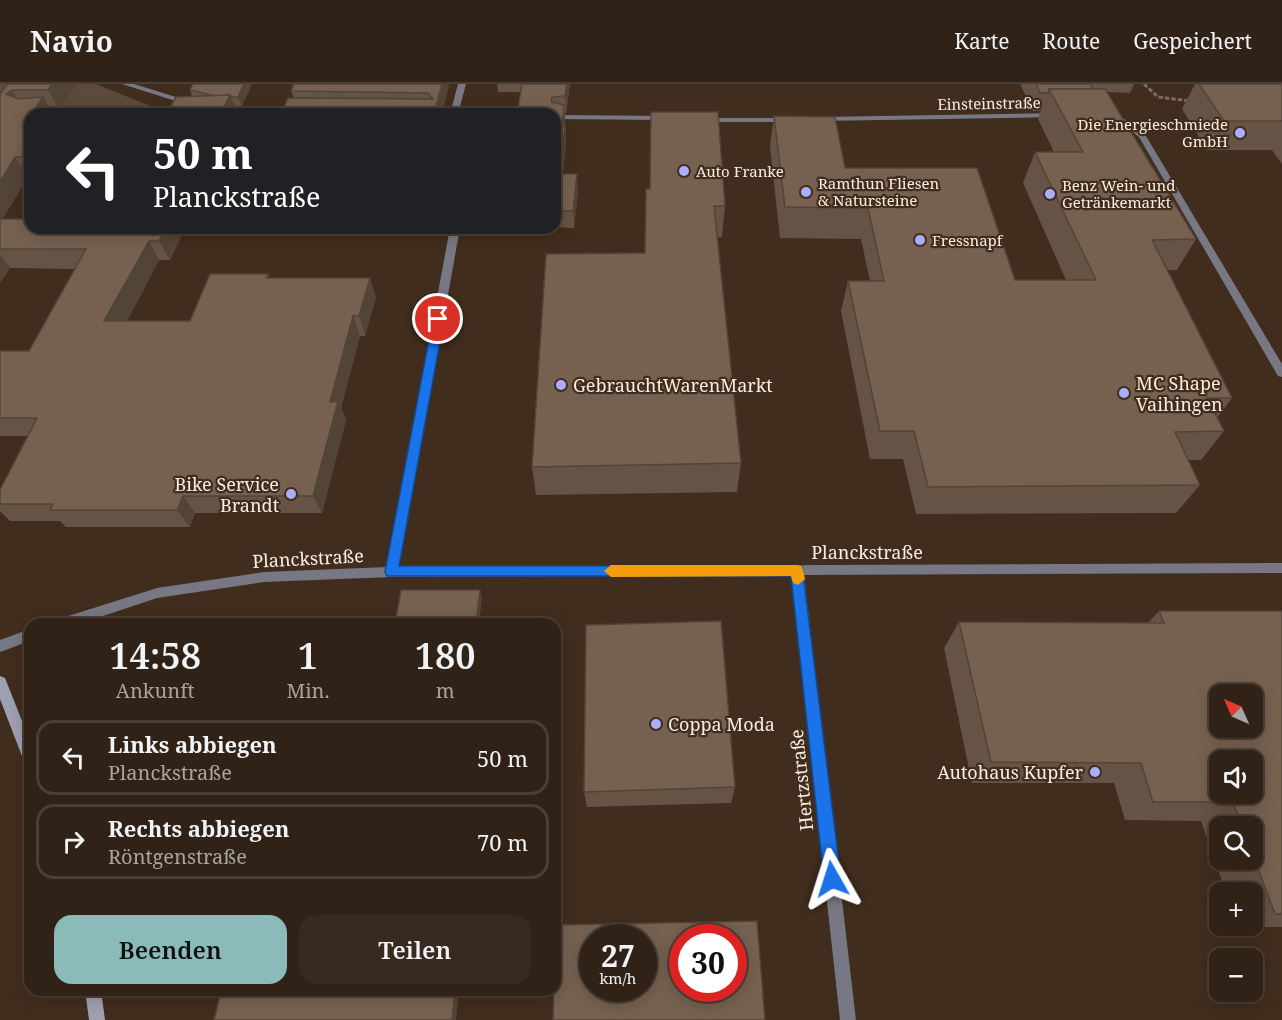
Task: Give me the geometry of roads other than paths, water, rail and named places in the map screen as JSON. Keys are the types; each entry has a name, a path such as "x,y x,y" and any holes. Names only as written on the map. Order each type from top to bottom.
{"street":[{"path":"126,84 198,104"},
{"path":"456,108 462,84"},
{"name":"Einsteinstraße","path":"812,120 1070,114"},
{"path":"1102,115 1127,123 1142,136 1282,373"},
{"path":"561,117 676,119"},
{"path":"687,119 802,120"},
{"path":"392,572 454,234"},
{"name":"Planckstraße","path":"80,618 157,593 264,577 392,572 1282,568"},
{"name":"Hertzstraße","path":"797,570 848,1020"},
{"path":"0,646 24,637"},
{"path":"0,682 24,744"},
{"path":"94,996 97,1020"}],"place":[{"name":"Die Energieschmiede GmbH","path":"1240,133"},
{"name":"Auto Franke","path":"684,171"},
{"name":"Ramthun Fliesen & Natursteine","path":"806,192"},
{"name":"Benz Wein- und Getränkemarkt","path":"1050,194"},
{"name":"Fressnapf","path":"920,240"},
{"name":"GebrauchtWarenMarkt","path":"561,385"},
{"name":"MC Shape Vaihingen","path":"1124,393"},
{"name":"Bike Service Brandt","path":"291,494"},
{"name":"Coppa Moda","path":"656,724"},
{"name":"Autohaus Kupfer","path":"1095,772"}]}
